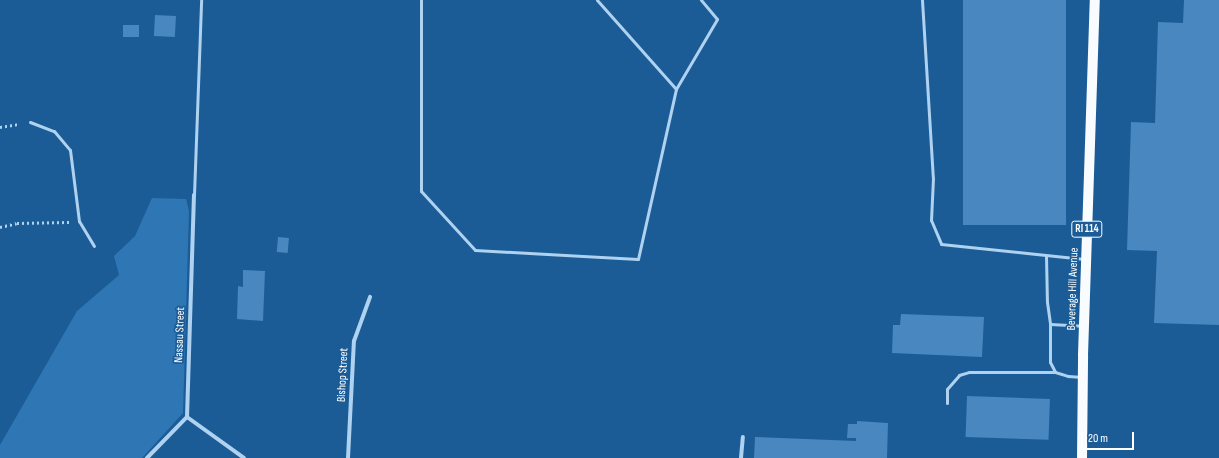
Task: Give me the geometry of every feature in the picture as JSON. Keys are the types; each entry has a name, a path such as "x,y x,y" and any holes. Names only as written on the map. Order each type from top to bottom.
{"main road":[{"name":"Beverage Hill Avenue","path":"1082,458 1084,326 1095,0"}],"street":[{"name":"Nassau Street","path":"187,417 194,196"},
{"name":"Bishop Street","path":"348,458 354,341 370,297"},
{"path":"147,458 187,417 244,458"},
{"path":"741,458 743,437"}],"lane":[{"path":"194,196 201,0"},
{"path":"422,0 421,191 475,250 638,259 676,89 717,19 700,0"},
{"path":"597,0 676,89"},
{"path":"922,0 933,178 931,220 941,244 1086,259"},
{"path":"30,122 54,131 70,150 79,222 94,246"},
{"path":"1046,256 1047,302 1050,324 1050,362 1055,372"},
{"path":"1050,324 1084,326"},
{"path":"947,403 947,389 960,376 969,372 1055,372 1068,376 1083,377"}],"path":[{"path":"0,127 30,122"},
{"path":"0,227 18,223 79,222"}],"shaded area":[{"path":"152,198 186,199 189,211 183,413 142,458 0,458 0,445 77,311 119,275 114,256 135,236"}],"building":[{"path":"963,0 1066,0 1066,225 963,225"},
{"path":"1184,0 1219,0 1219,325 1154,323 1157,251 1127,250 1131,122 1155,123 1158,22 1183,23"},
{"path":"155,15 176,16 175,37 154,36"},
{"path":"123,25 139,25 139,37 123,37"},
{"path":"278,237 289,238 288,253 277,252"},
{"path":"243,270 265,271 263,321 237,319 238,286 243,287"},
{"path":"901,314 984,317 982,357 892,353 893,325 900,325"},
{"path":"967,396 1050,399 1049,440 966,437"},
{"path":"857,421 888,423 887,458 754,458 755,437 856,441 856,438 847,438 848,424 857,424"}]}
